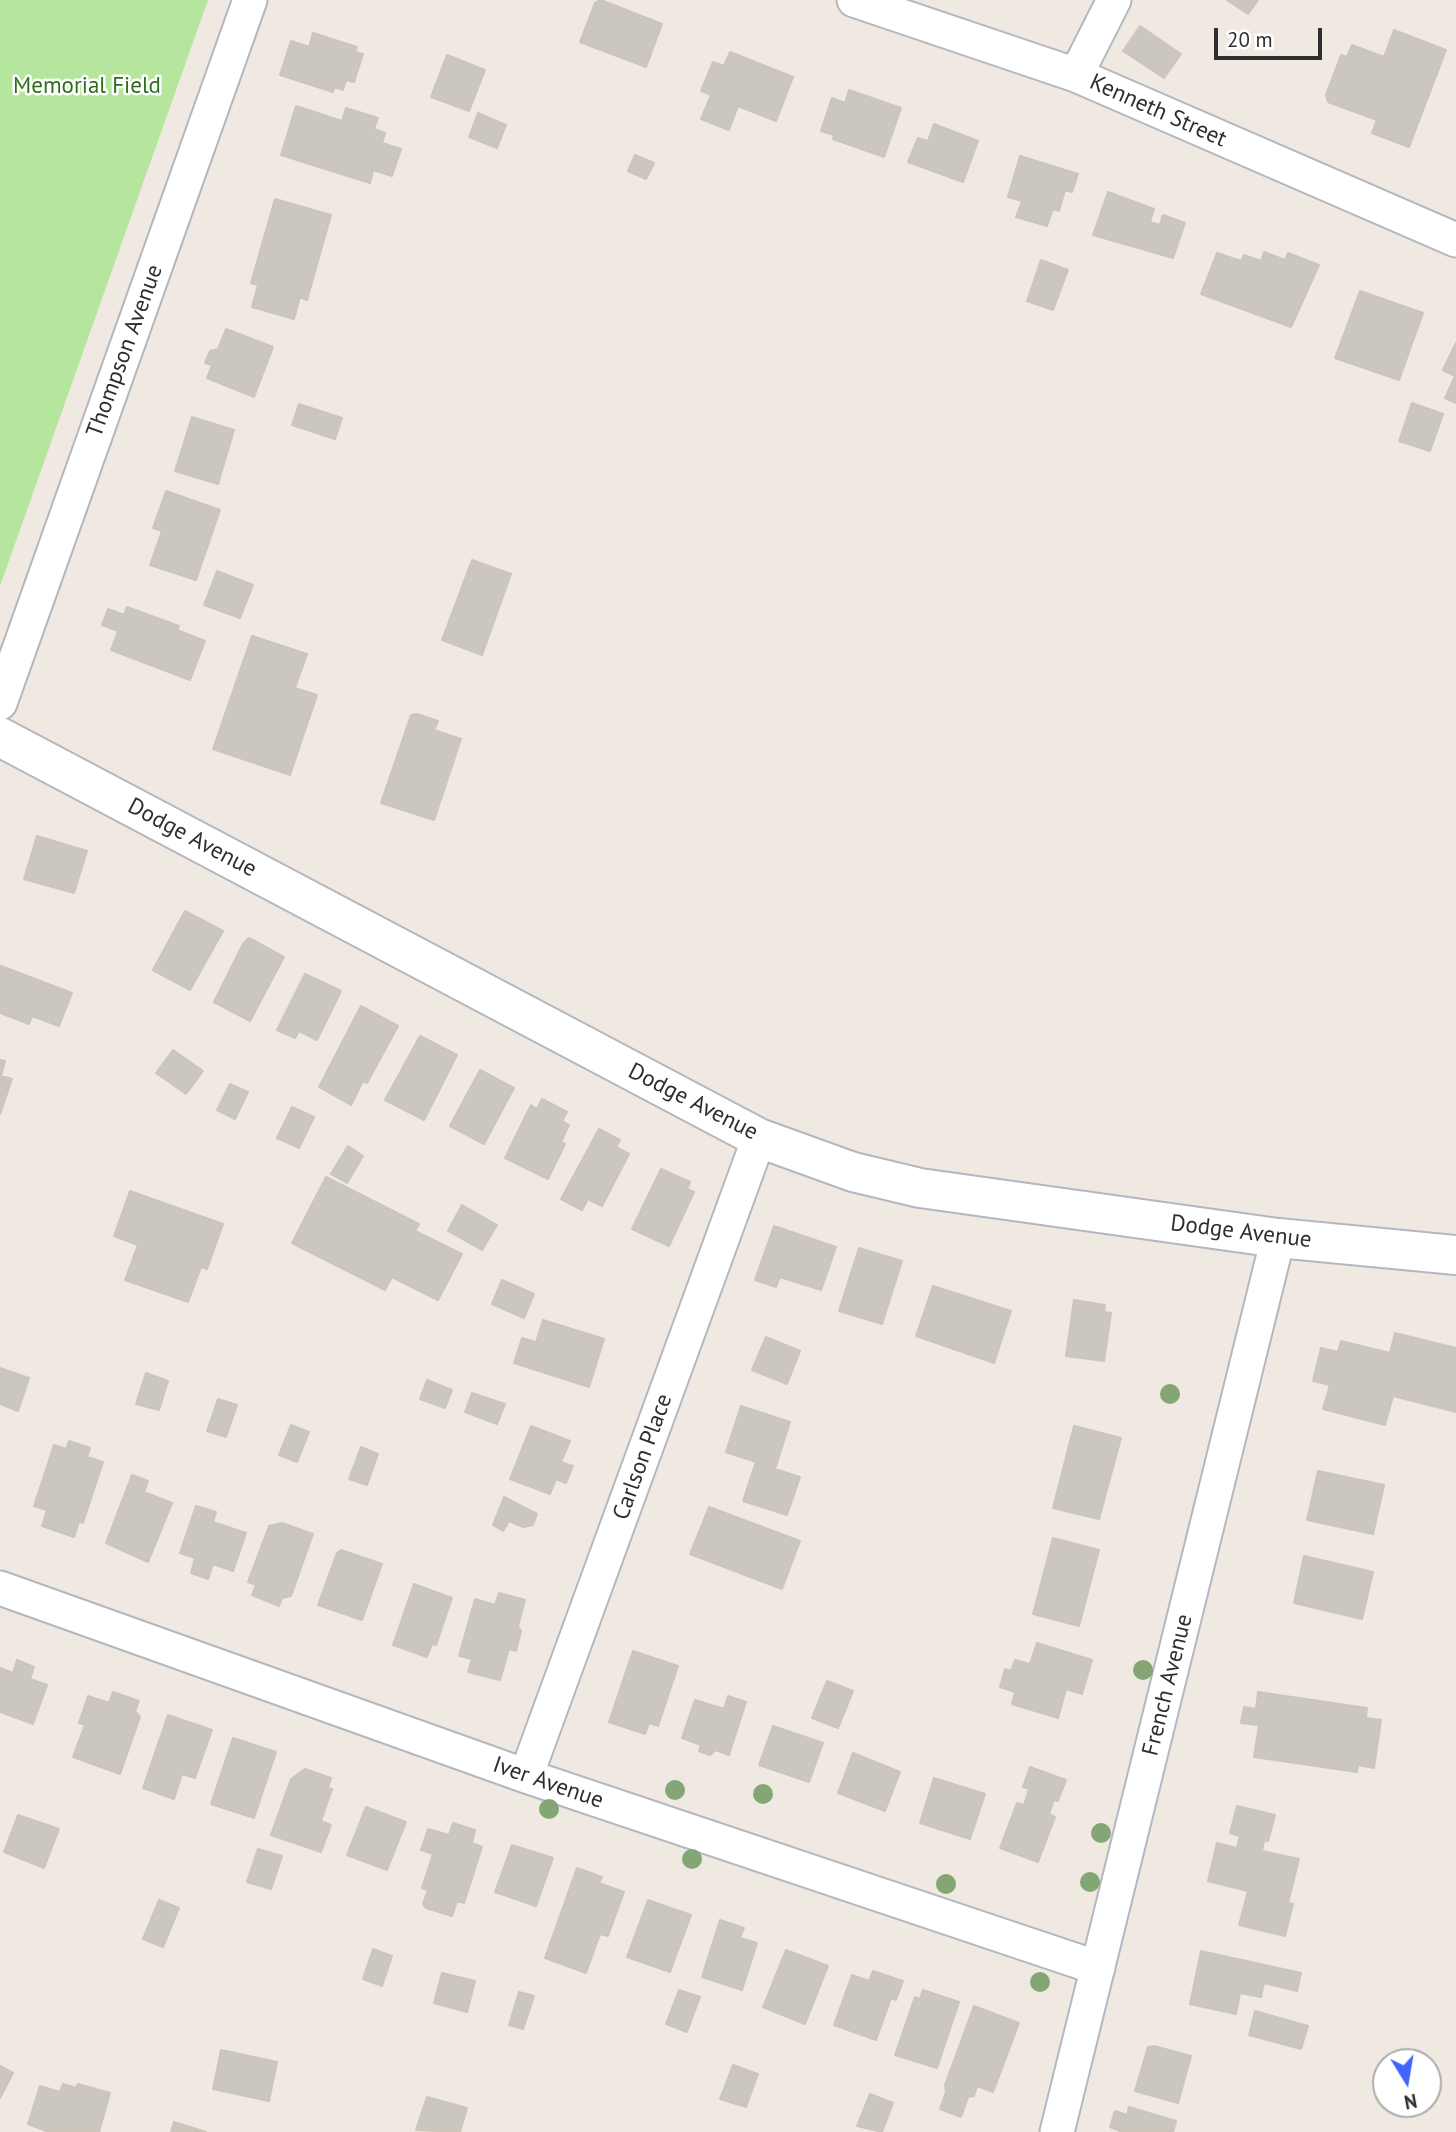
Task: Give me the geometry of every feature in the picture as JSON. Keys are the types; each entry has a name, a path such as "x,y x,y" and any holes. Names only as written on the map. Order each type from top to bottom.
{"main road":[{"name":"Dodge Avenue","path":"0,737 760,1138 853,1172 920,1188 1278,1238 1456,1255"}],"street":[{"name":"Thompson Avenue","path":"0,703 250,0"},
{"name":"Kenneth Street","path":"854,0 1076,75 1453,233"},
{"path":"1076,75 1114,0"},
{"name":"Carlson Place","path":"526,1776 760,1138"},
{"name":"French Avenue","path":"1058,2132 1278,1238"},
{"name":"Iver Avenue","path":"0,1588 526,1776 1098,1968"}],"green space":[{"name":"Memorial Field","path":"0,0 208,0 0,586"}],"building":[{"path":"601,0 662,24 646,67 580,42 595,3"},
{"path":"1227,0 1258,0 1248,14"},
{"path":"1140,26 1181,54 1164,78 1123,51"},
{"path":"1394,30 1446,50 1409,147 1372,133 1377,120 1328,102 1326,95 1341,55 1347,57 1352,45 1384,57"},
{"path":"313,33 357,47 355,52 363,54 354,82 346,80 343,90 335,87 333,92 280,75 291,41 309,47"},
{"path":"730,52 793,77 776,121 738,106 729,130 701,119 711,95 701,91 713,62 724,66"},
{"path":"447,55 485,70 469,111 431,97"},
{"path":"849,90 901,108 884,157 833,139 834,135 821,131 832,98 845,103"},
{"path":"296,106 342,121 346,108 378,118 374,129 385,133 382,143 401,149 392,176 373,170 370,183 281,155"},
{"path":"478,113 506,125 497,148 469,137"},
{"path":"934,124 978,141 963,182 908,162 918,138 928,141"},
{"path":"635,155 654,163 646,179 628,171"},
{"path":"1020,156 1078,174 1072,192 1065,190 1059,211 1053,209 1047,226 1016,217 1022,201 1008,197"},
{"path":"1108,192 1154,209 1150,222 1160,225 1163,215 1185,223 1173,258 1093,235"},
{"path":"275,199 331,215 307,300 300,297 294,319 252,307 258,285 251,283"},
{"path":"1264,252 1285,260 1288,253 1319,265 1291,327 1201,294 1217,253 1241,261 1244,255 1261,261"},
{"path":"1041,260 1068,270 1053,310 1027,301"},
{"path":"1360,291 1423,313 1399,380 1335,358"},
{"path":"226,329 273,347 254,397 207,378 212,365 205,363 210,351 218,349"},
{"path":"1456,343 1456,403 1445,398 1455,376 1443,370"},
{"path":"1412,403 1443,414 1430,451 1399,441"},
{"path":"299,404 342,418 335,439 292,425"},
{"path":"192,417 234,430 218,484 175,471"},
{"path":"166,491 220,510 196,580 150,565 162,531 153,528"},
{"path":"472,560 511,574 482,655 442,640"},
{"path":"217,571 253,585 240,618 204,605"},
{"path":"127,607 179,626 177,630 205,641 190,680 111,650 118,631 102,625 108,609 124,615"},
{"path":"252,636 307,654 295,688 317,695 290,775 213,749"},
{"path":"417,714 438,721 434,730 461,739 434,820 381,803 411,715"},
{"path":"37,836 87,851 74,893 24,879"},
{"path":"185,911 223,931 190,990 153,970"},
{"path":"249,938 284,957 250,1021 214,1002 243,944"},
{"path":"1,966 72,993 59,1026 32,1016 29,1024 0,1013"},
{"path":"305,974 341,991 317,1040 299,1031 295,1038 277,1030"},
{"path":"361,1006 398,1026 367,1083 363,1081 351,1105 319,1087"},
{"path":"420,1036 457,1055 424,1120 385,1100"},
{"path":"173,1050 203,1071 186,1094 156,1073"},
{"path":"0,1060 5,1061 1,1076 12,1079 0,1114"},
{"path":"480,1070 514,1088 484,1144 450,1126"},
{"path":"230,1084 248,1092 235,1119 217,1110"},
{"path":"542,1099 567,1112 562,1121 569,1125 561,1142 565,1144 548,1179 505,1158 531,1105 537,1109"},
{"path":"292,1107 314,1117 299,1148 277,1138"},
{"path":"599,1129 620,1140 616,1147 629,1154 602,1206 588,1199 582,1210 561,1199"},
{"path":"348,1146 363,1156 347,1183 331,1174"},
{"path":"661,1169 690,1182 687,1189 694,1192 669,1246 632,1229"},
{"path":"326,1177 419,1224 415,1231 462,1254 438,1300 392,1277 385,1290 292,1243"},
{"path":"130,1191 223,1224 207,1269 201,1267 188,1302 125,1280 138,1245 114,1236"},
{"path":"462,1205 497,1225 482,1250 448,1231"},
{"path":"774,1226 836,1247 821,1290 780,1277 776,1287 755,1280"},
{"path":"859,1248 902,1261 882,1324 839,1311"},
{"path":"502,1280 534,1294 524,1318 492,1304"},
{"path":"933,1286 1011,1311 994,1363 916,1336"},
{"path":"1074,1300 1105,1305 1104,1312 1111,1313 1104,1361 1066,1356"},
{"path":"543,1320 604,1339 589,1387 514,1363 522,1338 536,1342"},
{"path":"1395,1333 1456,1348 1456,1412 1393,1396 1385,1425 1323,1409 1330,1385 1313,1381 1321,1348 1338,1352 1341,1341 1390,1353"},
{"path":"766,1337 800,1351 787,1384 752,1370"},
{"path":"0,1368 29,1378 18,1411 0,1404"},
{"path":"146,1373 168,1381 159,1410 136,1404"},
{"path":"427,1380 452,1390 445,1408 420,1399"},
{"path":"472,1393 505,1404 497,1424 465,1412"},
{"path":"218,1399 237,1405 226,1437 207,1431"},
{"path":"741,1406 790,1422 775,1469 800,1477 787,1515 743,1501 756,1462 726,1452"},
{"path":"291,1425 309,1432 297,1462 279,1455"},
{"path":"531,1426 570,1441 561,1462 573,1466 566,1483 556,1479 550,1494 510,1479"},
{"path":"1074,1426 1121,1438 1099,1519 1053,1508"},
{"path":"69,1441 90,1448 87,1457 103,1462 83,1523 79,1521 74,1537 42,1526 47,1510 34,1506 54,1445 66,1449"},
{"path":"361,1447 378,1454 367,1485 349,1479"},
{"path":"1318,1471 1384,1485 1373,1534 1307,1520"},
{"path":"132,1475 148,1481 144,1492 172,1503 148,1562 106,1543"},
{"path":"504,1497 537,1514 533,1525 523,1527 509,1521 503,1531 493,1525"},
{"path":"196,1506 216,1512 213,1522 246,1533 233,1571 213,1564 208,1579 191,1573 195,1558 180,1553"},
{"path":"709,1507 800,1541 782,1589 690,1554"},
{"path":"282,1523 313,1534 291,1596 282,1598 279,1606 252,1595 256,1585 248,1582 269,1526"},
{"path":"1053,1538 1099,1550 1079,1626 1033,1614"},
{"path":"341,1550 382,1564 362,1620 318,1605 337,1553"},
{"path":"1304,1556 1373,1572 1362,1619 1294,1603"},
{"path":"414,1584 452,1598 436,1645 432,1644 427,1657 393,1645"},
{"path":"499,1593 525,1600 518,1626 521,1631 516,1651 509,1649 500,1680 468,1672 472,1659 459,1656 475,1599 495,1605"},
{"path":"1037,1643 1092,1660 1082,1694 1066,1689 1058,1718 1012,1704 1015,1692 1000,1687 1005,1669 1011,1671 1015,1660 1030,1664"},
{"path":"633,1651 678,1666 658,1726 649,1723 645,1734 609,1722"},
{"path":"17,1660 34,1667 30,1679 47,1685 33,1724 0,1712 0,1668 13,1673"},
{"path":"827,1681 853,1691 838,1728 812,1718"},
{"path":"113,1692 139,1701 135,1711 140,1717 120,1774 73,1757 85,1725 79,1723 88,1696 109,1703"},
{"path":"1258,1692 1367,1708 1366,1718 1381,1720 1374,1768 1358,1765 1357,1772 1254,1757 1259,1725 1241,1723 1244,1707 1256,1709"},
{"path":"728,1696 746,1702 729,1755 716,1750 710,1755 699,1751 701,1745 682,1738 695,1700 724,1709"},
{"path":"168,1715 212,1730 195,1778 182,1774 174,1799 143,1788"},
{"path":"773,1726 823,1743 809,1782 759,1765"},
{"path":"233,1738 276,1752 254,1818 211,1804"},
{"path":"853,1753 900,1772 885,1811 838,1793"},
{"path":"1030,1767 1066,1780 1058,1801 1054,1800 1049,1814 1055,1817 1038,1862 1000,1848 1017,1803 1024,1805 1029,1789 1023,1787"},
{"path":"305,1769 331,1778 328,1788 332,1789 321,1821 331,1825 321,1852 271,1835 291,1779"},
{"path":"934,1778 985,1794 970,1839 920,1823"},
{"path":"1237,1806 1275,1815 1268,1841 1264,1840 1262,1851 1299,1859 1288,1903 1293,1904 1285,1936 1239,1925 1248,1891 1208,1881 1217,1843 1237,1848 1240,1836 1230,1833"},
{"path":"366,1807 406,1822 387,1870 347,1855"},
{"path":"18,1815 59,1829 44,1868 4,1852"},
{"path":"453,1823 475,1830 472,1843 482,1847 464,1903 457,1901 452,1916 426,1908 423,1904 428,1890 422,1888 433,1854 421,1850 428,1829 449,1835"},
{"path":"512,1845 553,1858 536,1906 495,1892"},
{"path":"258,1849 282,1856 271,1889 247,1882"},
{"path":"577,1868 602,1877 599,1883 624,1892 608,1936 600,1934 586,1973 545,1958"},
{"path":"159,1900 179,1908 163,1947 143,1939"},
{"path":"648,1900 691,1915 670,1972 627,1957"},
{"path":"720,1920 744,1928 740,1938 757,1943 742,1990 702,1977"},
{"path":"373,1949 392,1956 382,1986 363,1979"},
{"path":"786,1950 828,1966 805,2024 763,2007"},
{"path":"1201,1951 1301,1973 1297,1991 1264,1983 1261,1997 1240,1993 1236,2014 1190,2004"},
{"path":"873,1971 903,1981 896,2000 891,1998 876,2040 834,2025 852,1975 869,1981"},
{"path":"442,1973 475,1981 467,2012 434,2003"},
{"path":"679,1990 700,1997 687,2032 666,2024"},
{"path":"923,1990 959,2002 937,2068 895,2055 915,1997 920,1999"},
{"path":"519,1992 534,1996 523,2029 509,2025"},
{"path":"974,2006 1019,2023 993,2092 977,2086 974,2096 968,2097 961,2117 940,2109 946,2092 945,2085"},
{"path":"1255,2011 1308,2026 1301,2049 1249,2035"},
{"path":"1154,2046 1191,2056 1178,2103 1135,2091 1148,2047"},
{"path":"221,2050 277,2062 269,2101 213,2089"},
{"path":"733,2065 758,2074 746,2107 720,2099"},
{"path":"0,2066 13,2073 0,2098"},
{"path":"63,2084 76,2088 78,2084 110,2093 99,2132 49,2132 28,2124 40,2086 60,2092"},
{"path":"870,2094 893,2103 882,2132 857,2126"},
{"path":"427,2097 467,2108 460,2132 416,2130"},
{"path":"1129,2107 1176,2121 1173,2132 1122,2132 1110,2127 1115,2111 1127,2115"},
{"path":"174,2122 206,2132 171,2132"}]}
